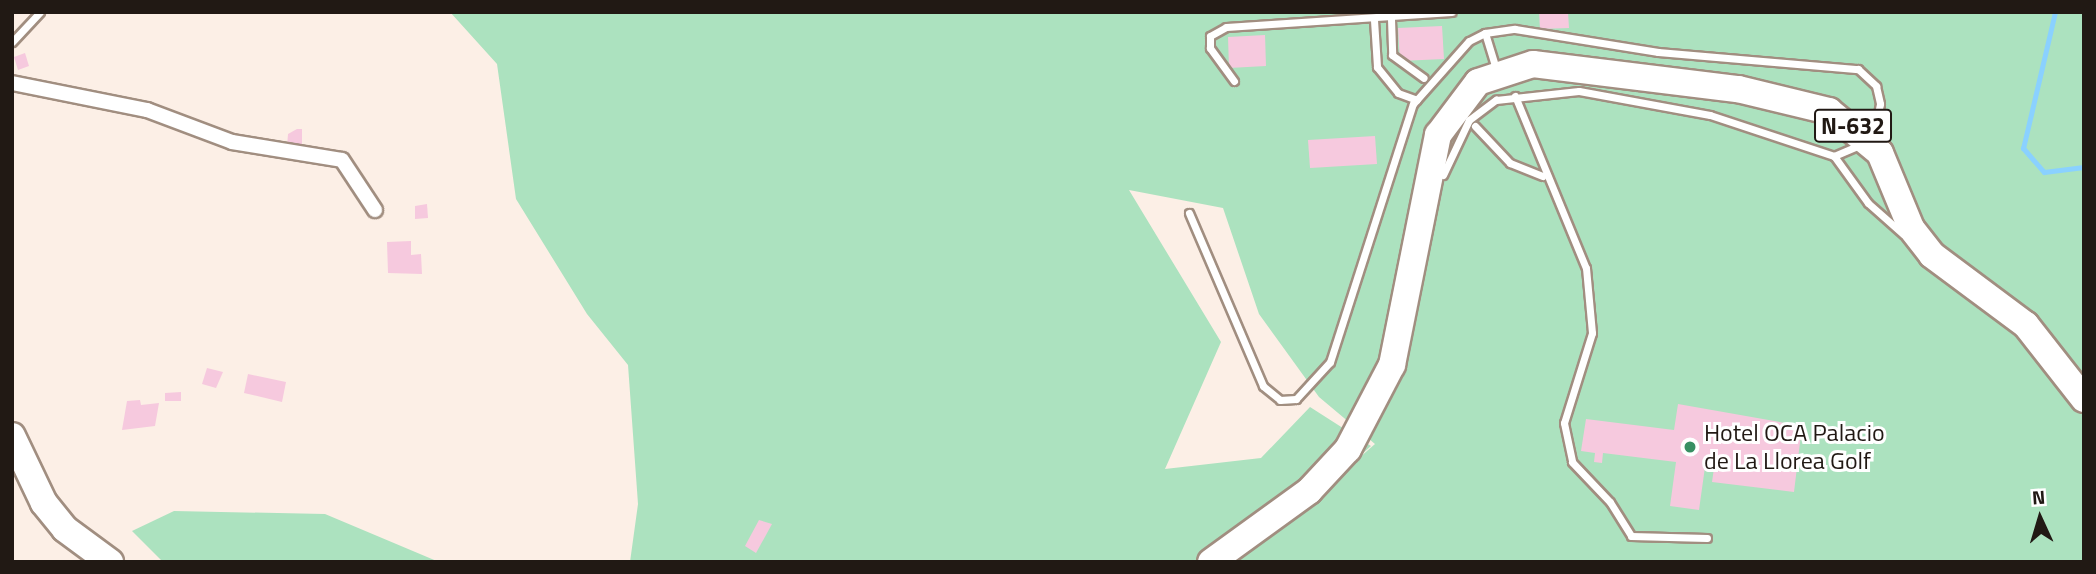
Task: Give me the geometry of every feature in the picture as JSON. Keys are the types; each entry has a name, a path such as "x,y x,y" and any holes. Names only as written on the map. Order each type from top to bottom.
{"highway":[{"name":"N-632","path":"1212,562 1309,491 1348,449 1392,365 1416,229 1438,135 1459,102 1497,72 1533,64 1598,68 1829,111 1880,153 1923,243 1965,283 2026,325 2084,399"},
{"path":"12,436 44,503 65,529 110,562"}],"street":[{"path":"12,83 147,110 232,142 342,160 375,210"}],"lane":[{"path":"12,41 40,12"},
{"path":"1234,81 1210,48 1210,36 1226,27 1391,19 1452,12"},
{"path":"1391,19 1392,55 1424,78"},
{"path":"1374,20 1377,67 1398,93 1417,100"},
{"path":"1189,213 1263,386 1280,400 1296,399 1330,362 1389,165 1417,100 1469,41 1485,33 1515,29 1658,52 1858,69 1876,86 1880,104 1874,132"},
{"path":"1485,33 1497,72"},
{"path":"1416,229 1469,120 1515,96 1579,91 1710,115 1834,156 1868,203 1923,243"},
{"path":"1515,96 1543,176 1566,207 1586,268 1592,333 1564,423 1572,462 1631,536 1707,538"},
{"path":"1475,126 1510,163 1543,176"},
{"path":"1834,156 1861,145"}],"green space":[{"path":"450,12 2084,12 2084,562 630,562 638,504 628,365 587,314 516,199 497,64","holes":["1129,190 1223,208 1259,314 1319,397 1375,444 1319,493 1371,446 1310,407 1261,458 1165,469 1221,342"]},
{"path":"174,511 325,514 439,562 163,562 132,531"}],"building":[{"path":"1539,12 1568,12 1569,28 1540,29"},
{"path":"1442,26 1444,59 1400,61 1398,28"},
{"path":"1265,35 1266,66 1229,68 1228,37"},
{"path":"25,53 29,66 18,70 14,57"},
{"path":"302,129 302,149 287,147 288,134"},
{"path":"1375,136 1377,164 1310,168 1308,140"},
{"path":"427,204 428,218 415,219 415,206"},
{"path":"411,241 411,255 421,254 422,274 388,273 387,242"},
{"path":"207,368 223,372 216,388 202,384"},
{"path":"248,374 286,382 282,402 244,393"},
{"path":"181,392 181,401 165,401 165,393"},
{"path":"140,400 141,405 159,403 155,426 122,430 127,401"},
{"path":"1678,404 1802,426 1794,492 1712,482 1714,468 1705,467 1699,510 1670,506 1676,462 1603,453 1602,463 1594,462 1595,453 1581,451 1586,419 1674,430"},
{"path":"759,520 772,524 756,553 745,546"}],"waterway":[{"path":"2055,12 2023,148 2044,172 2084,167"}],"place":[{"name":"Hotel OCA Palacio de La Llorea Golf","path":"1690,447"}]}
